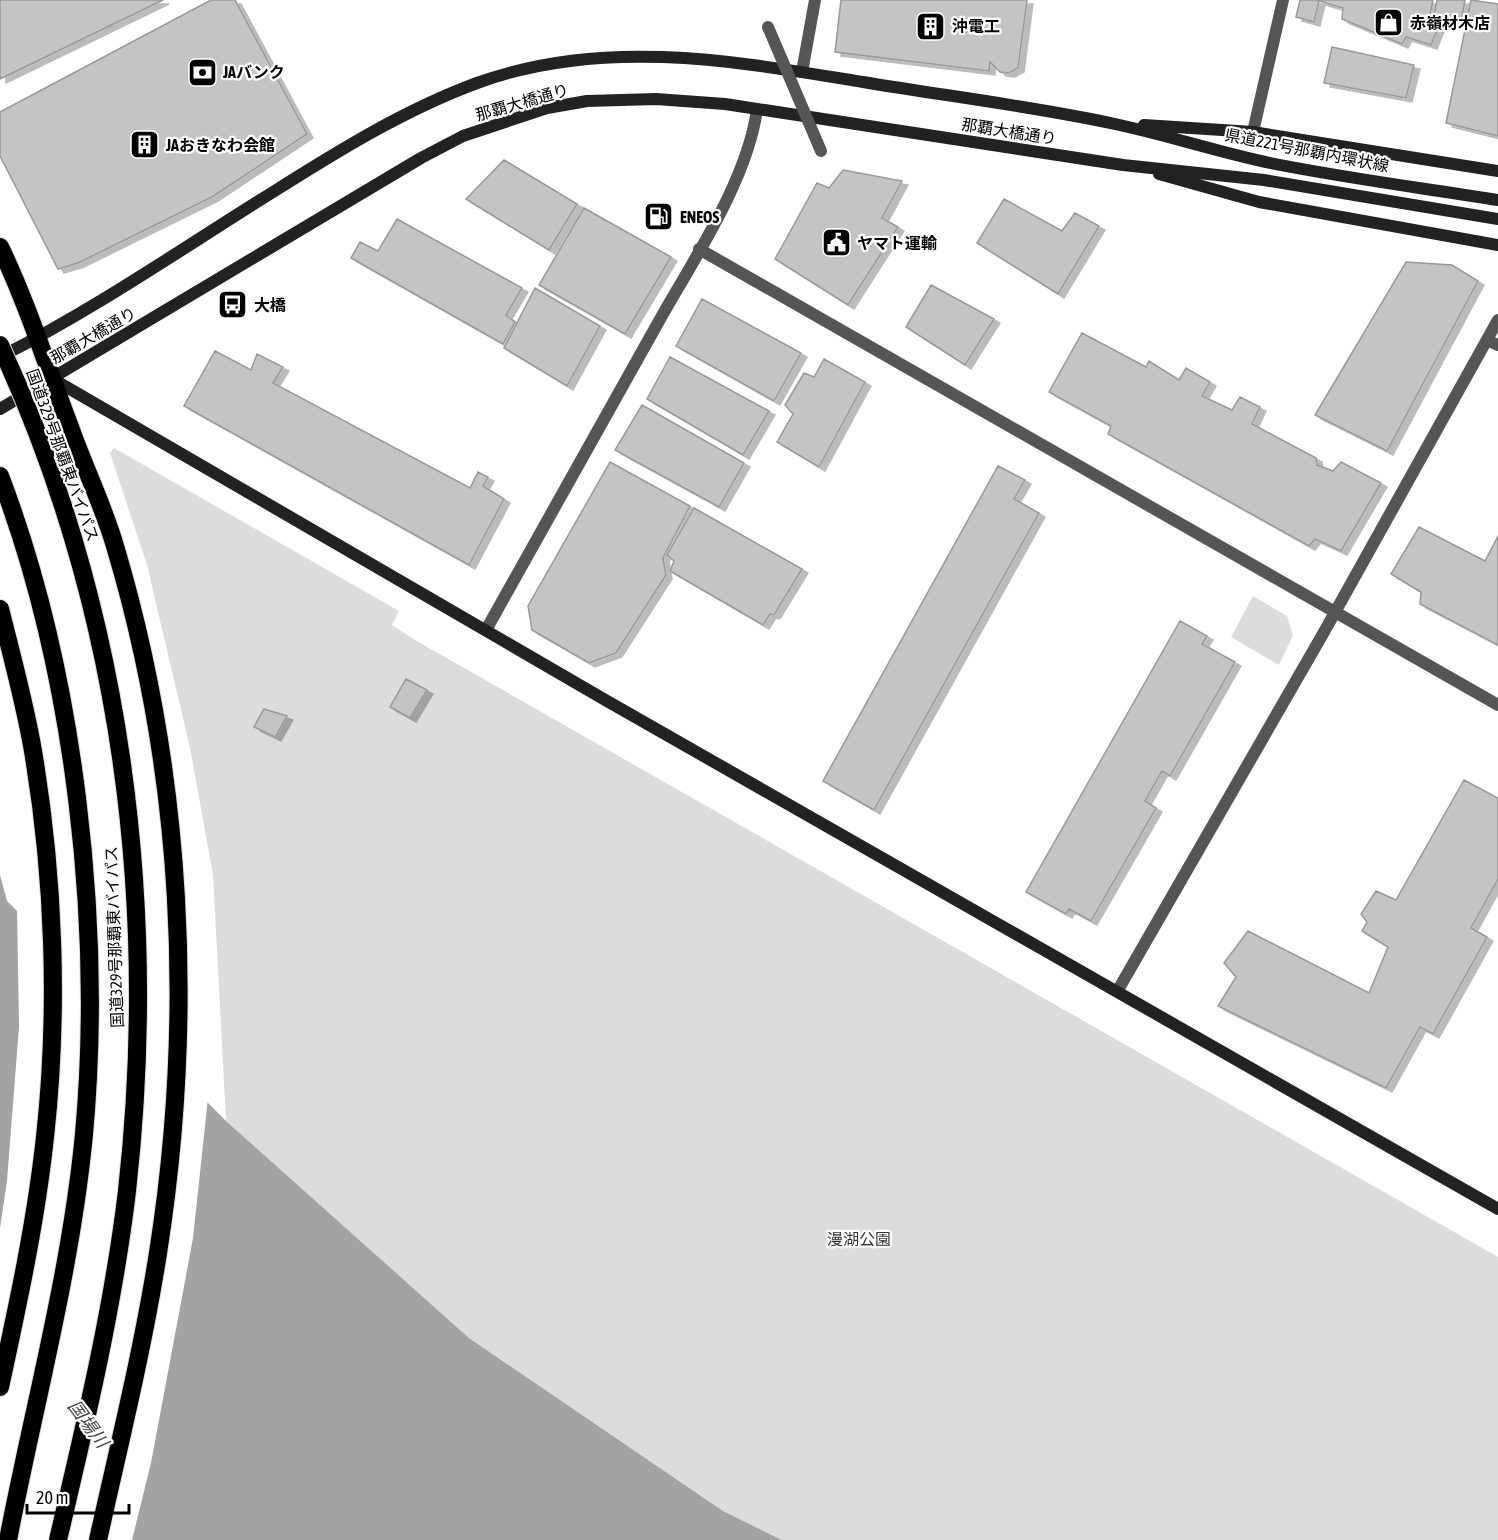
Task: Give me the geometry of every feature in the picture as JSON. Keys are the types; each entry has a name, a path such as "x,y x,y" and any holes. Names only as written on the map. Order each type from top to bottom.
{"highway":[{"path":"0,247 38,338 115,545 148,676 165,776 173,854 180,999 172,1140 158,1254 98,1540"},
{"name":"国道329号那覇東バイパス","path":"0,345 34,425 65,512 96,617 117,730 134,882 136,1058 126,1193 92,1397 58,1540"},
{"name":"国道329号那覇東バイパス","path":"0,476 35,581 69,743 80,830 88,940 89,1052 84,1136 69,1240 8,1540"},
{"path":"0,609 33,750 49,899 52,991 45,1136 32,1232 0,1387"}],"main road":[{"name":"那覇大橋通り","path":"0,357 38,338 354,142 427,104 477,83 544,64 635,55 722,61 1113,123"},
{"name":"那覇大橋通り","path":"0,409 110,346 378,181 463,136 547,108 587,101 623,99 690,101 757,109 1123,165"},
{"path":"1113,123 1253,132 1498,171"},
{"name":"県道221号那覇内環状線","path":"1113,123 1268,162 1498,200"},
{"path":"1123,165 1259,202 1498,245"},
{"name":"県道221号那覇内環状線","path":"1123,165 1264,180 1498,219"},
{"path":"51,378 486,630 1498,1209"}],"street":[{"path":"802,72 815,0"},
{"path":"1253,132 1283,0"},
{"path":"768,27 821,151"},
{"path":"486,630 699,249 746,160 757,109"},
{"path":"699,249 1498,705"},
{"path":"1118,990 1493,342 1498,320"}],"green space":[{"name":"漫湖公園","path":"114,448 399,611 392,625 415,640 1498,1257 1498,1540 782,1540 723,1511 469,1338 226,1121 213,875 190,748 147,565 110,453"},
{"path":"1253,596 1287,616 1293,635 1279,665 1231,637"}],"water":[{"name":"国場川","path":"0,875 7,901 226,1121 469,1338 723,1511 782,1540 0,1540"}],"pier":[{"path":"17,907 208,1098 193,1238 151,1463 132,1540 0,1540 0,1228 7,1181 19,1027"}],"building":[{"path":"0,0 163,0 0,79"},
{"name":"JAおきなわ会館","path":"211,0 235,0 307,134 212,197 78,263 58,269 0,156 0,112"},
{"name":"沖電工","path":"841,0 1027,0 1018,68 1009,73 1000,72 990,62 989,71 835,52"},
{"name":"赤嶺材木店","path":"1300,0 1433,0 1428,24 1438,28 1431,45 1406,37 1402,44 1342,19 1343,8 1319,1 1314,22 1296,17"},
{"path":"1437,0 1465,0 1461,22 1434,15"},
{"path":"1471,0 1498,4 1498,136 1446,123"},
{"path":"1332,47 1414,65 1406,98 1324,83"},
{"path":"504,160 577,204 549,250 466,199"},
{"name":"ヤマト運輸","path":"843,170 902,181 882,218 898,227 848,305 775,259 817,183 829,188"},
{"path":"1004,199 1062,231 1075,213 1099,226 1058,294 977,243"},
{"path":"584,208 671,257 625,334 539,285"},
{"path":"397,219 522,288 506,315 515,322 503,344 351,258 360,242 378,251"},
{"path":"1406,262 1452,265 1478,281 1387,451 1315,415"},
{"path":"931,285 994,319 965,365 906,327"},
{"path":"535,288 600,326 567,386 504,348"},
{"path":"702,299 801,353 774,401 676,346"},
{"path":"1082,333 1146,367 1149,361 1179,380 1186,368 1210,382 1202,396 1232,410 1240,397 1260,407 1252,424 1316,458 1317,465 1333,471 1341,462 1381,483 1341,551 1315,539 1309,546 1108,434 1111,426 1049,392"},
{"path":"215,351 251,370 257,354 283,367 273,383 470,488 478,472 488,477 483,486 504,499 469,565 184,406"},
{"path":"670,357 769,411 743,455 647,399"},
{"path":"824,359 865,382 819,467 777,442 793,414 785,405 804,373 814,377"},
{"path":"642,405 744,463 719,507 615,450"},
{"path":"610,462 690,506 663,558 666,575 616,653 589,663 532,630 528,606"},
{"path":"998,466 1025,480 1014,499 1039,513 874,810 823,781"},
{"path":"694,508 802,569 774,615 770,614 763,625 670,571 674,561 667,555"},
{"path":"1419,527 1485,561 1498,536 1498,645 1420,604 1421,592 1391,574"},
{"path":"1180,621 1207,636 1202,644 1235,662 1170,776 1162,771 1145,801 1156,808 1091,921 1069,909 1066,914 1026,892"},
{"path":"406,679 427,690 410,718 390,707"},
{"path":"264,709 287,716 275,737 254,727"},
{"path":"1464,780 1498,798 1498,879 1471,928 1487,937 1433,1034 1420,1027 1386,1088 1218,1006 1236,977 1224,963 1248,931 1369,993 1388,947 1362,931 1367,922 1361,914 1376,891 1396,900"}],"place":[{"name":"赤嶺材木店","path":"1389,23"},
{"name":"沖電工","path":"931,26"},
{"name":"JAバンク","path":"202,72"},
{"name":"JAおきなわ会館","path":"145,145"},
{"name":"ENEOS","path":"659,217"},
{"name":"ヤマト運輸","path":"836,243"},
{"name":"大橋","path":"233,305"}]}
